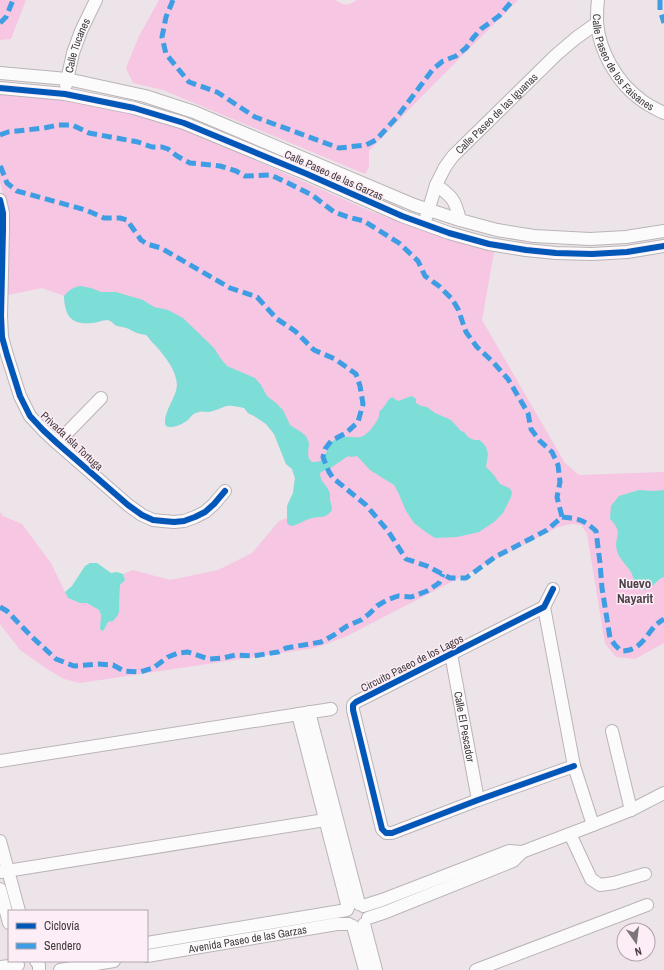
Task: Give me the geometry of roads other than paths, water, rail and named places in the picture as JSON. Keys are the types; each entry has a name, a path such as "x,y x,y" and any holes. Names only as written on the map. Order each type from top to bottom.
{"street":[{"name":"Calle Tucanes","path":"65,94 73,53 81,31 96,0"},
{"name":"Calle Paseo de los Faisanes","path":"598,0 597,23 602,45 619,79 639,99 664,113"},
{"name":"Calle Paseo de las Iguanas","path":"424,225 436,185 453,156 556,55 597,23"},
{"name":"Calle Paseo de las Garzas","path":"0,73 68,79 145,96 194,112 428,210 497,230 534,236 590,239 626,237 664,231"},
{"name":"Calle Paseo de las Garzas","path":"0,88 65,94 134,108 184,123 424,225 489,244 556,253 592,254 627,252 664,246"},
{"path":"436,185 449,194 456,206 460,220"},
{"name":"Privada Isla Tortuga","path":"0,200 3,213 1,316 4,343 20,396 30,416 57,443 128,505 142,515 153,520 174,522 184,521 195,517 205,512 225,491"},
{"path":"556,253 557,238"},
{"path":"627,252 664,255"},
{"path":"57,443 101,398"},
{"path":"554,588 544,607 574,766 593,825"},
{"name":"Circuito Paseo de los Lagos","path":"544,607 356,702 353,705 353,710 382,829 386,833 392,833 478,800 574,766"},
{"name":"Calle El Pescador","path":"452,654 478,800"},
{"path":"0,761 331,708"},
{"path":"303,713 354,907"},
{"path":"612,731 631,810"},
{"name":"Avenida Paseo de las Garzas","path":"148,943 354,907 382,900 509,852 522,852 570,834 631,810 664,793"},
{"path":"4,871 331,818"},
{"path":"570,834 591,879 600,885 614,884 645,874"},
{"path":"0,841 4,871 19,910"},
{"name":"Avenida Paseo de las Garzas","path":"148,956 330,926 358,923 513,861 522,852"},
{"path":"0,889 8,919"},
{"path":"476,970 647,905"},
{"path":"354,907 366,909 368,914 358,923 346,919 345,914 354,907"},
{"path":"358,923 365,970"},
{"path":"358,923 376,970"},
{"path":"60,970 108,962"},
{"path":"0,968 19,964"}],"water":[{"path":"80,286 101,292 116,292 143,300 154,307 168,310 183,318 214,348 227,366 255,378 267,396 283,410 290,425 306,436 309,443 309,459 312,462 317,462 324,458 334,440 342,437 358,437 366,434 377,420 379,412 392,397 398,401 412,396 416,399 416,403 427,407 435,413 451,420 468,437 474,440 479,440 486,447 488,454 486,467 500,484 509,488 512,493 503,513 494,522 479,532 457,537 435,538 414,523 406,511 394,485 370,470 357,456 349,456 320,473 321,479 328,488 330,494 332,510 330,513 323,517 312,518 291,526 287,523 287,506 293,493 295,478 292,469 286,464 274,434 266,424 248,413 244,408 226,406 211,412 196,413 187,421 178,426 166,426 165,417 177,386 175,374 169,363 146,335 117,326 108,320 85,323 78,322 70,317 67,313 64,296 67,292"},
{"path":"639,490 664,490 664,577 648,589 639,589 637,587 631,572 618,554 616,542 618,532 617,528 610,519 611,506 619,496"},
{"path":"90,563 97,563 111,573 117,572 123,574 125,580 120,585 118,615 113,621 108,622 102,631 100,629 101,615 99,610 87,603 80,603 68,598 65,592 72,586 85,566"}],"district":[{"name":"Nuevo Nayarit","path":"635,590"}]}
